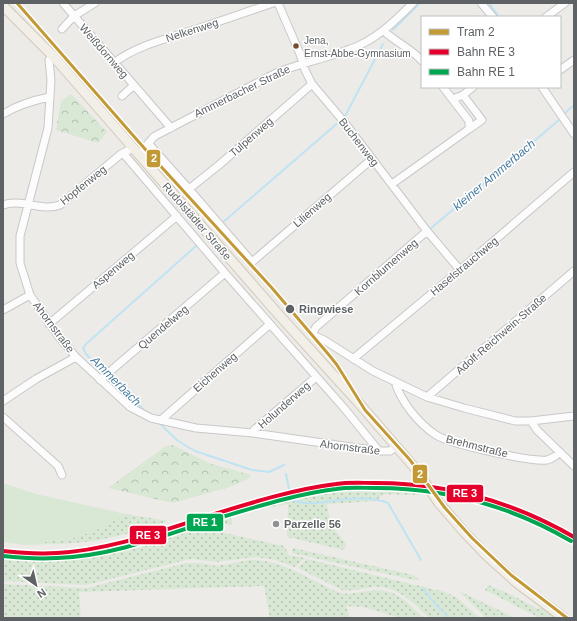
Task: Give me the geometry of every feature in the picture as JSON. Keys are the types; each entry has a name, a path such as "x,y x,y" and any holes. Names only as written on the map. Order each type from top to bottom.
{"main road":[{"name":"Rudolstädter Straße","path":"3,6 53,56 357,402 414,468 448,515 486,555 517,583 564,618"}],"street":[{"name":"Weißdornweg","path":"63,3 171,128"},
{"path":"74,16 95,3"},
{"name":"Nelkenweg","path":"115,62 126,54 148,44 273,3"},
{"name":"Buchenweg","path":"278,3 312,84 345,123 427,231 460,270"},
{"name":"Ammerbacher Straße","path":"136,151 145,149 148,143 155,136 276,73 350,49 368,40 384,30 413,3"},
{"path":"481,3 492,16"},
{"path":"547,16 565,3"},
{"name":"Weißdornweg","path":"62,29 74,16"},
{"path":"384,30 392,38 410,49 421,60"},
{"name":"Ahornstraße","path":"53,56 49,60 51,80 48,128 27,204 20,236 20,263 30,295 49,324 76,357 104,376 130,407 157,419 196,428 253,433 379,451 390,451 396,447"},
{"path":"561,69 574,60"},
{"name":"Tulpenweg","path":"189,189 219,165 312,84"},
{"name":"Weißdornweg","path":"122,96 134,85"},
{"path":"444,88 469,121 469,129"},
{"path":"453,99 472,88"},
{"path":"543,88 574,134"},
{"path":"392,184 482,120 462,95"},
{"path":"3,114 26,103 50,97"},
{"path":"148,143 189,189"},
{"name":"Hopfenweg","path":"3,205 10,203 52,207 60,205 121,154 136,151"},
{"name":"Rudolstädter Straße","path":"121,154 344,408 379,451"},
{"name":"Lilienweg","path":"189,189 252,262 372,159"},
{"name":"Haselstrauchweg","path":"352,359 460,270 574,172"},
{"name":"Aspenweg","path":"49,324 176,216"},
{"name":"Kornblumenweg","path":"315,336 313,333 316,327 427,231"},
{"name":"Adolf-Reichwein-Straße","path":"428,397 574,271"},
{"name":"Quendelweg","path":"104,376 225,273"},
{"path":"3,310 30,295"},
{"name":"Eichenweg","path":"157,419 270,324"},
{"path":"304,343 315,336 324,340 373,371 428,397 500,417 515,421 531,421 574,416"},
{"path":"3,401 36,379 76,357"},
{"name":"Holunderweg","path":"253,433 254,430 316,377"},
{"name":"Brehmstraße","path":"395,382 398,392 408,406 436,435 448,440 492,452 530,458 548,460 560,452"},
{"path":"3,417 58,466 62,475"},
{"path":"531,421 537,430 574,466"}],"green space":[{"path":"71,94 107,132 98,143 56,130 61,101"},
{"path":"173,445 209,463 251,475 248,479 230,487 173,503 108,488 166,446"},
{"path":"3,483 36,494 126,514 99,529 74,538 26,545 3,542"},
{"path":"378,485 421,488 420,495 383,494 376,501 327,504 331,525 346,544 344,550 287,537 288,504 232,514 232,525 206,520 255,504 304,492 338,487"},
{"path":"126,514 168,521 122,535 93,541 26,545 74,538 99,529"},
{"path":"192,526 284,546 289,555 305,558 295,567 276,560 255,557 217,562 193,559 86,585 3,581 3,554 50,557 86,554 121,547"},
{"path":"293,548 413,575 420,580 414,580 292,553"},
{"path":"307,559 445,592 456,597 480,618 429,618 404,596 382,587 350,591 342,590 298,568"},
{"path":"250,560 274,563 286,567 344,594 378,590 386,591 406,601 424,618 400,618 363,607 346,606 350,618 270,618 264,586 79,592 81,618 3,618 3,584 87,588 186,563 200,563 217,566"},
{"path":"488,585 514,596 538,609 543,607 557,618 540,618 485,590"},
{"path":"459,591 515,618 486,618"}],"waterway":[{"name":"Ammerbach","path":"393,30 420,3"},
{"name":"Ammerbach","path":"489,3 498,16"},
{"name":"Ammerbach","path":"344,118 383,44"},
{"name":"kleiner Ammerbach","path":"564,114 574,105"},
{"name":"kleiner Ammerbach","path":"430,229 559,120"},
{"name":"Ammerbach","path":"221,224 340,121"},
{"name":"Ammerbach","path":"105,373 86,354 83,348 196,246"},
{"name":"Ammerbach","path":"109,376 147,413"},
{"name":"Ammerbach","path":"158,422 178,441 195,451 252,470 269,472 284,465"},
{"name":"Ammerbach","path":"286,474 291,499 298,502 319,503 347,499 373,499 388,503 421,560"},
{"name":"Ammerbach","path":"423,588 434,603 449,618"}],"tram line":[{"name":"2","path":"17,3 145,149 272,288 329,355 337,365 365,410 410,460 445,508 472,538 511,575 567,618"}],"transit line":[{"path":"3,551 50,553 98,548 139,538 277,496 341,483 428,486 478,496 527,513 574,537"},
{"path":"3,556 50,558 78,556 120,549 278,501 341,488 427,491 477,501 525,518 571,541"}],"place":[{"name":"Jena, Ernst-Abbe-Gymnasium","path":"296,46"},
{"name":"Ringwiese","path":"290,309"},
{"name":"Parzelle 56","path":"276,524"}]}
